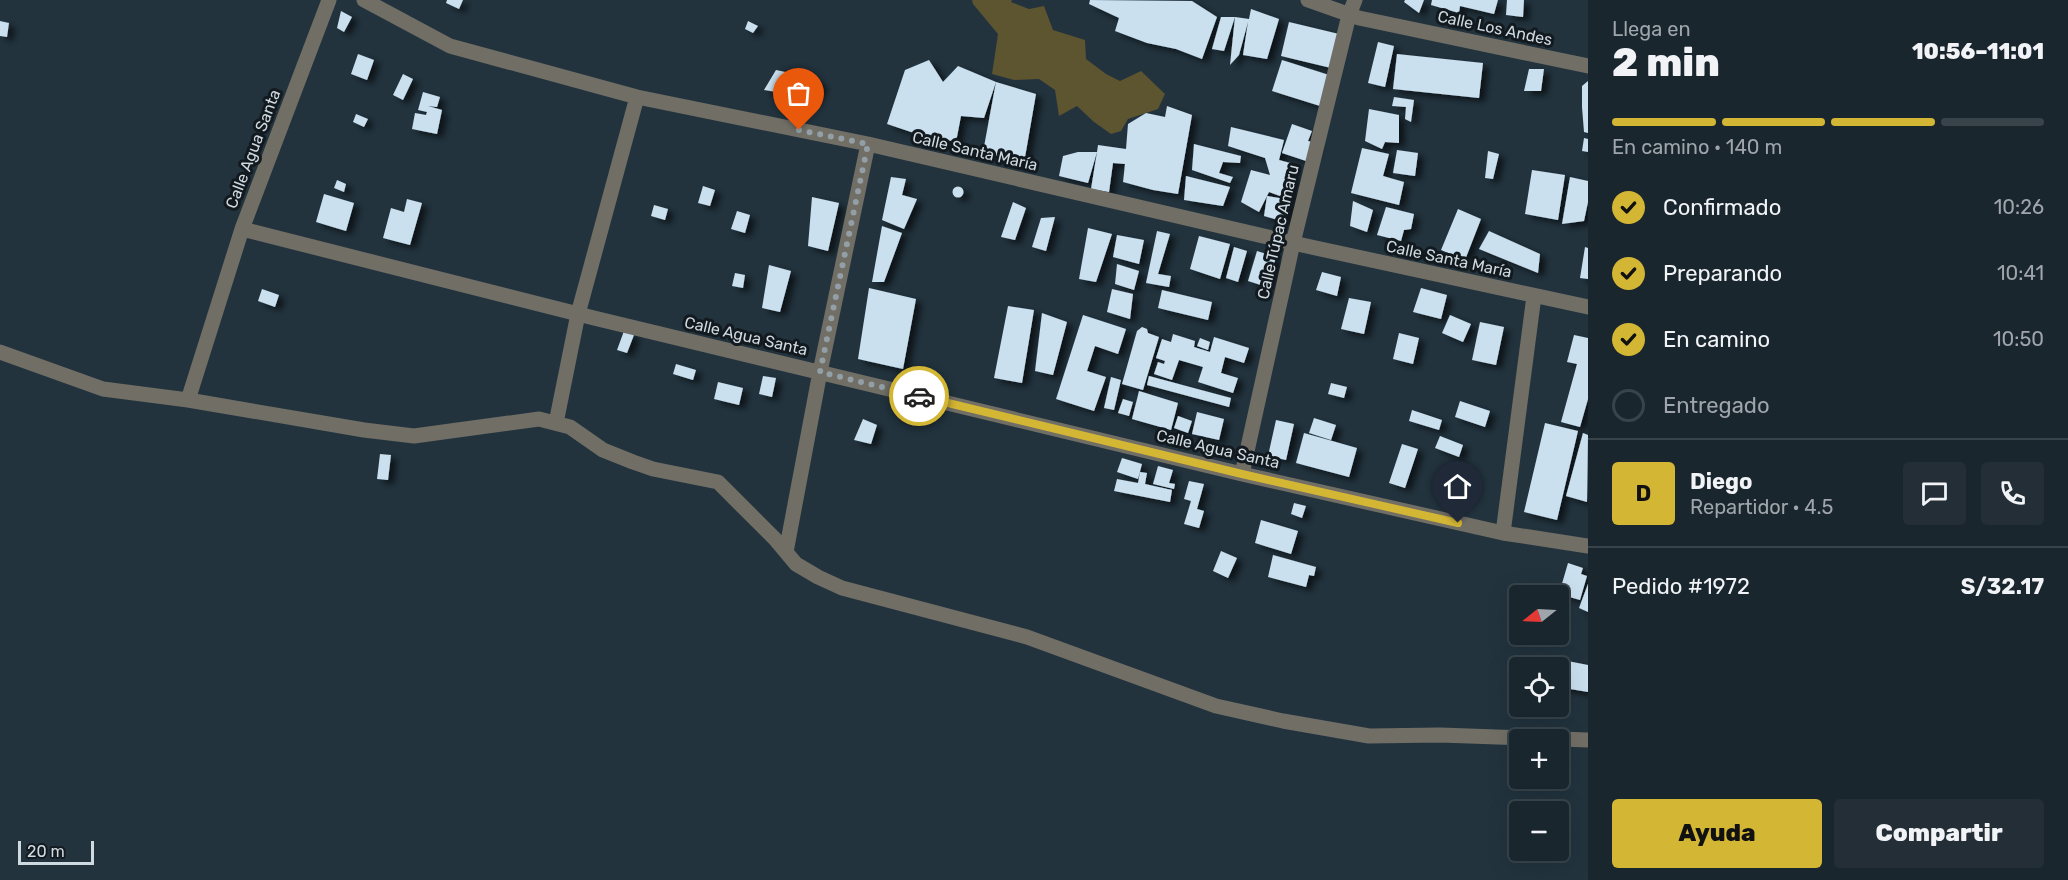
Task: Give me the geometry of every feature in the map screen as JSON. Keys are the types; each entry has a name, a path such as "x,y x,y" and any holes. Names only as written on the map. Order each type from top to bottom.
{"street":[{"name":"Calle Agua Santa","path":"329,0 242,229 578,314 1242,474 1503,533 1588,546"},
{"name":"Calle Santa María","path":"364,0 450,46 637,96 868,144 1293,243 1588,308"},
{"name":"Calle Los Andes","path":"1308,0 1354,17 1588,66"},
{"name":"Calle Túpac Amaru","path":"1242,474 1293,243 1354,17 1355,0"},
{"path":"556,423 578,314 637,96"},
{"path":"786,552 820,372 868,144"},
{"path":"188,400 242,229"},
{"path":"1503,533 1534,296"},
{"path":"0,352 103,389 188,400 364,430 414,436 539,419 556,423 570,427 603,450 633,462 653,469 718,482 796,564 842,588 1027,637 1216,706 1283,722 1369,736 1440,735 1588,740"}],"shaded area":[{"path":"972,0 1012,0 1011,2 1029,9 1044,6 1053,30 1085,40 1086,59 1106,74 1120,81 1141,71 1165,94 1158,109 1128,119 1121,131 1111,134 1077,106 1059,116 1055,90 1039,79 1014,80 992,74 998,34"}],"building":[{"path":"447,0 463,0 459,9 446,3"},
{"path":"1090,0 1192,1 1217,17 1202,59 1115,31 1119,18 1089,4"},
{"path":"1405,0 1424,0 1419,13 1404,2"},
{"path":"1432,0 1498,0 1494,14 1460,6 1459,13 1431,5"},
{"path":"1507,0 1524,0 1523,17 1506,15"},
{"path":"1251,9 1279,19 1267,59 1243,55 1248,22 1239,55 1230,65 1235,17 1249,19"},
{"path":"341,11 352,17 344,32 337,28"},
{"path":"1221,17 1235,17 1224,51 1212,49"},
{"path":"0,21 9,23 7,37 0,36"},
{"path":"748,21 758,26 753,33 745,29"},
{"path":"1289,22 1339,34 1331,68 1281,56"},
{"path":"1378,42 1394,46 1385,87 1368,83"},
{"path":"358,54 374,60 367,80 351,74"},
{"path":"1397,54 1483,63 1479,98 1393,89"},
{"path":"929,60 943,82 958,66 996,82 984,118 961,116 956,142 887,124 905,70"},
{"path":"1282,60 1329,75 1320,106 1272,91"},
{"path":"1529,69 1544,69 1541,91 1524,91"},
{"path":"776,70 804,76 822,84 812,102 795,95 764,90"},
{"path":"403,74 413,79 403,100 393,95"},
{"path":"1588,81 1588,133 1584,132 1582,86"},
{"path":"996,82 1036,94 1024,163 983,152"},
{"path":"423,92 440,97 437,107 428,106 442,110 437,134 412,129 415,113 426,115 427,112 418,110"},
{"path":"1394,97 1414,100 1411,122 1405,119 1406,107 1392,106"},
{"path":"1167,106 1192,115 1178,194 1123,182 1125,164 1113,163 1109,192 1091,189 1098,145 1126,149 1128,124 1146,113 1165,117"},
{"path":"1369,109 1399,115 1399,143 1385,142 1382,149 1365,141"},
{"path":"356,114 368,119 364,127 353,122"},
{"path":"1292,124 1312,131 1308,141 1316,143 1309,162 1282,153"},
{"path":"1231,127 1284,140 1279,160 1294,164 1291,200 1269,192 1259,212 1241,202 1251,170 1270,175 1265,158 1228,146"},
{"path":"1584,138 1588,139 1588,152 1582,151"},
{"path":"1194,144 1241,156 1240,163 1223,162 1219,173 1233,177 1230,183 1192,170"},
{"path":"1362,148 1389,154 1383,176 1404,182 1399,205 1351,193"},
{"path":"1397,150 1418,153 1415,176 1393,173"},
{"path":"1488,151 1499,154 1493,179 1485,178"},
{"path":"1078,152 1097,152 1088,183 1059,176 1063,156"},
{"path":"1532,170 1565,175 1558,220 1525,214"},
{"path":"1186,176 1230,187 1223,206 1184,200"},
{"path":"891,177 906,179 902,195 917,199 904,229 882,220"},
{"path":"1570,177 1588,181 1588,202 1584,221 1562,224"},
{"path":"337,180 346,184 344,192 334,188"},
{"path":"703,186 715,190 710,206 698,203"},
{"path":"958,186 964,192 958,198 952,192"},
{"path":"324,194 354,203 346,231 316,222"},
{"path":"1267,196 1291,200 1285,222 1264,216"},
{"path":"812,197 839,203 828,251 808,246"},
{"path":"407,199 422,203 410,245 383,238 391,208 404,212"},
{"path":"1353,201 1373,210 1367,232 1350,226"},
{"path":"1013,202 1026,208 1015,240 1001,237"},
{"path":"654,205 668,209 665,220 651,216"},
{"path":"1386,207 1414,214 1411,229 1404,230 1401,241 1377,235"},
{"path":"1458,209 1481,219 1465,260 1441,250"},
{"path":"737,211 750,215 745,233 731,229"},
{"path":"1055,217 1046,251 1032,247 1041,218"},
{"path":"882,226 902,233 884,282 872,282"},
{"path":"1088,228 1112,234 1096,282 1079,279"},
{"path":"1157,231 1170,234 1158,274 1171,276 1169,287 1146,283"},
{"path":"1489,231 1540,254 1538,273 1479,249"},
{"path":"1117,235 1144,240 1139,264 1113,257"},
{"path":"1199,236 1230,244 1220,279 1190,269"},
{"path":"1234,247 1247,251 1238,282 1226,278"},
{"path":"1585,247 1588,248 1588,279 1580,278"},
{"path":"1257,251 1276,257 1267,287 1248,281"},
{"path":"1117,264 1139,271 1134,290 1115,284"},
{"path":"769,265 791,271 780,312 762,308"},
{"path":"1322,272 1341,277 1337,296 1316,290"},
{"path":"735,273 745,275 743,288 732,286"},
{"path":"869,288 916,299 903,369 858,359"},
{"path":"1421,288 1447,295 1441,319 1413,312"},
{"path":"262,289 279,295 275,307 258,301"},
{"path":"1112,289 1133,294 1130,319 1107,312"},
{"path":"1162,290 1212,302 1208,320 1158,308"},
{"path":"1349,298 1371,302 1364,334 1341,329"},
{"path":"1008,306 1034,310 1022,383 994,378"},
{"path":"1042,313 1067,322 1053,375 1035,371"},
{"path":"1083,315 1126,329 1118,354 1095,346 1087,371 1106,377 1094,411 1056,399"},
{"path":"1450,315 1471,324 1463,342 1442,333"},
{"path":"1480,322 1504,327 1496,365 1472,360"},
{"path":"1142,327 1147,329 1148,333 1159,337 1143,390 1122,384 1137,331"},
{"path":"624,331 634,335 627,353 617,350"},
{"path":"1399,333 1419,338 1413,364 1393,359"},
{"path":"1173,334 1195,341 1194,347 1210,352 1214,337 1249,348 1244,363 1225,357 1221,373 1238,378 1233,393 1198,382 1203,367 1179,360 1172,380 1154,374 1158,362 1164,364 1165,361 1156,358 1162,339 1171,342"},
{"path":"1574,335 1588,338 1588,399 1580,427 1561,422 1577,364 1567,362"},
{"path":"1200,338 1210,342 1208,350 1197,346"},
{"path":"676,364 696,370 693,380 673,374"},
{"path":"763,376 776,378 772,397 759,394"},
{"path":"1149,376 1231,398 1229,407 1147,385"},
{"path":"1111,377 1121,380 1114,410 1104,408"},
{"path":"718,382 743,388 739,405 714,399"},
{"path":"1331,383 1347,387 1344,398 1328,394"},
{"path":"1139,391 1178,403 1171,430 1132,419"},
{"path":"1123,399 1133,402 1129,416 1118,413"},
{"path":"1460,401 1490,411 1485,427 1455,417"},
{"path":"1412,410 1442,420 1439,430 1409,421"},
{"path":"1197,412 1224,419 1219,440 1192,434"},
{"path":"1178,416 1192,421 1188,433 1174,428"},
{"path":"1314,418 1336,425 1331,440 1309,433"},
{"path":"863,419 877,425 871,444 854,440"},
{"path":"1276,420 1294,424 1286,460 1268,456"},
{"path":"1545,423 1578,431 1557,520 1524,512"},
{"path":"1304,433 1357,448 1349,477 1296,463"},
{"path":"1583,433 1588,435 1587,502 1566,496"},
{"path":"1440,436 1463,445 1459,457 1435,448"},
{"path":"1402,444 1418,449 1405,488 1389,483"},
{"path":"380,454 391,455 388,480 377,479"},
{"path":"1122,458 1142,464 1138,479 1117,472"},
{"path":"1158,466 1173,470 1169,483 1175,484 1174,489 1153,484"},
{"path":"1140,472 1147,473 1145,484 1172,490 1170,502 1114,491 1117,479 1138,483"},
{"path":"1189,481 1204,484 1197,509 1204,511 1199,528 1184,524 1191,501 1184,499"},
{"path":"1294,503 1306,506 1302,518 1291,514"},
{"path":"1261,520 1298,531 1291,554 1255,543"},
{"path":"1221,551 1237,558 1228,578 1213,571"},
{"path":"1273,555 1316,567 1314,576 1309,575 1306,587 1268,577"},
{"path":"1568,563 1583,568 1581,574 1587,576 1580,600 1569,597 1569,585 1562,585"},
{"path":"1588,584 1588,612 1579,608"},
{"path":"1569,661 1588,665 1588,692 1569,689"}],"way so far":[{"path":"799,130 868,144 820,372 919,396"}],"route":[{"path":"919,396 1242,474 1458,523"}]}
